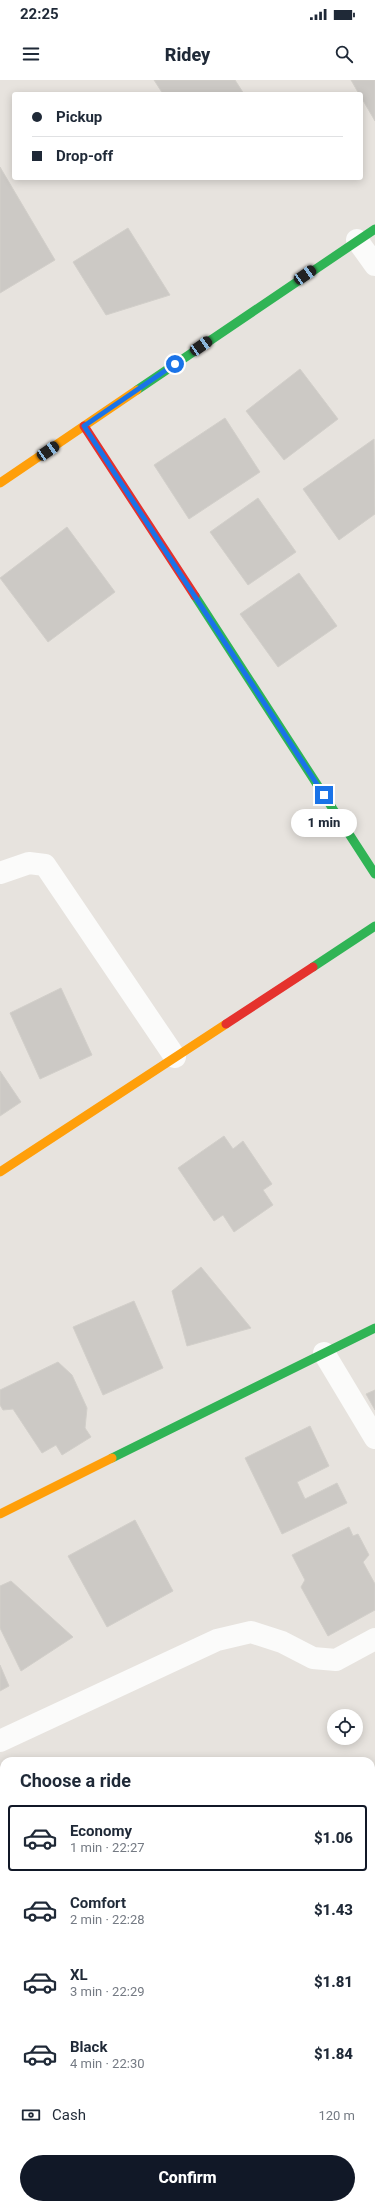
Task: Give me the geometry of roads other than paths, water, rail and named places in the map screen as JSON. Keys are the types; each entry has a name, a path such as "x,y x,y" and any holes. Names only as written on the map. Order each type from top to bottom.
{"street":[{"path":"0,483 366,234 375,265"},
{"path":"84,426 375,874"},
{"path":"0,873 29,863 45,865 175,1058"},
{"path":"0,1172 375,926"},
{"path":"0,1514 375,1328"},
{"path":"324,1353 375,1438"},
{"path":"0,1741 217,1640 251,1632 282,1642 313,1658 336,1660 372,1646"}]}
